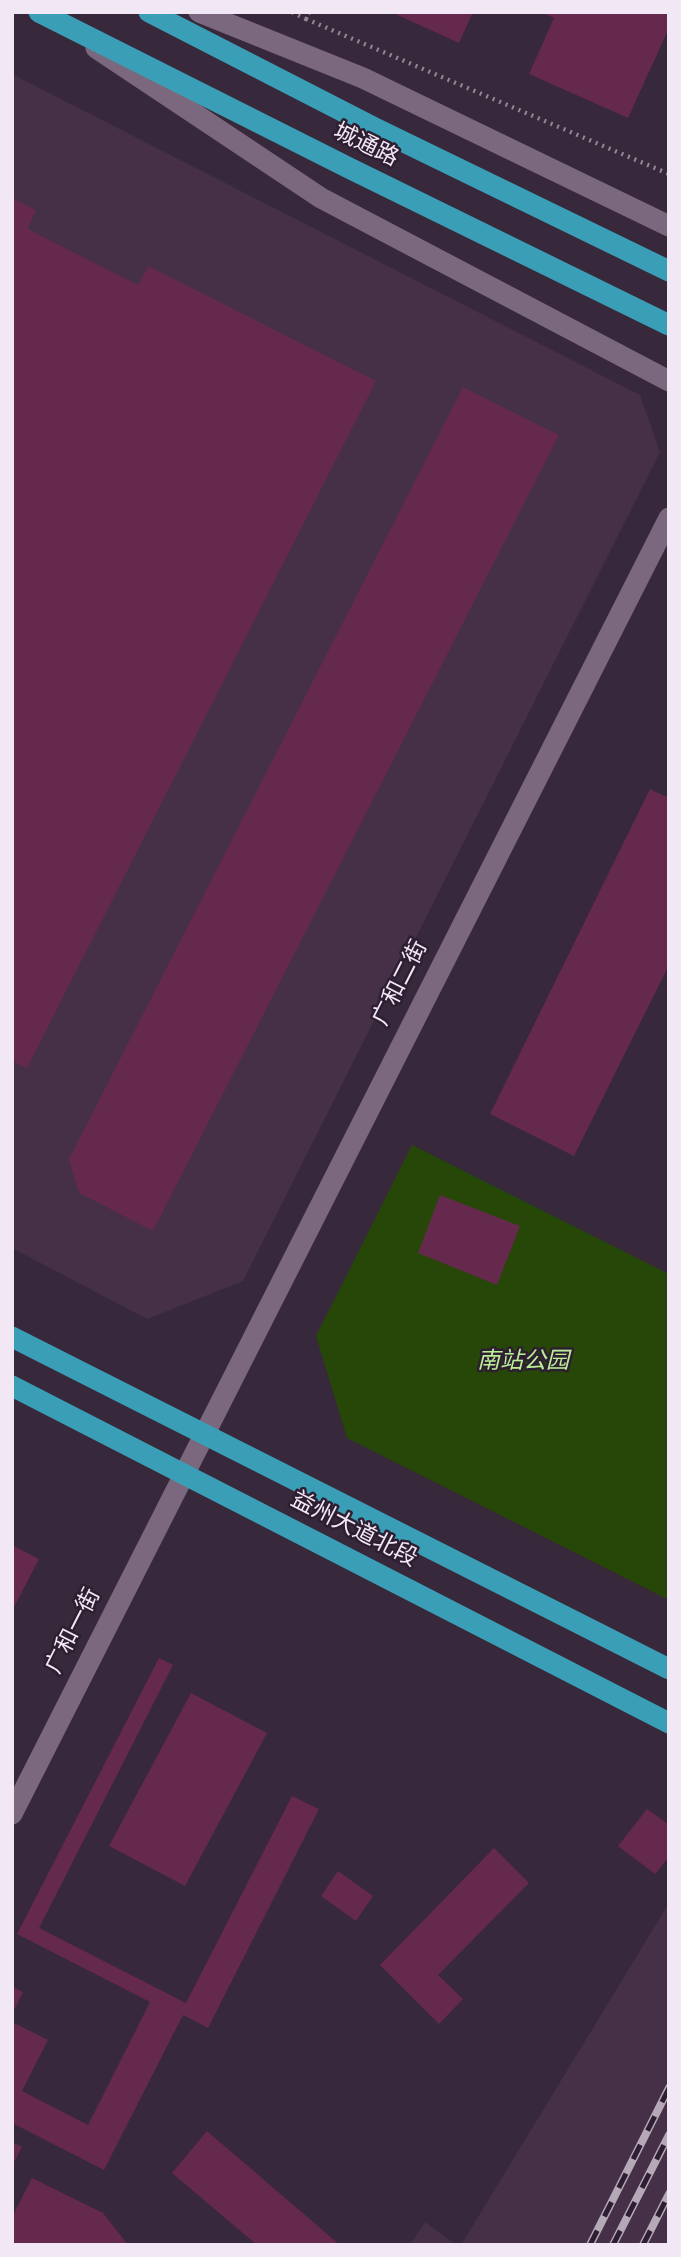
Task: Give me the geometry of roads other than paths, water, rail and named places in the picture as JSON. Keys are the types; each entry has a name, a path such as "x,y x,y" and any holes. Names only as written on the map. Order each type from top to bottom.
{"main road":[{"name":"城通路","path":"149,12 375,128 669,271"},
{"name":"城通路","path":"43,14 349,169 669,325"},
{"name":"益州大道北段","path":"12,1337 669,1669"},
{"name":"益州大道北段","path":"12,1386 669,1723"}],"street":[{"path":"199,12 362,78 669,226"},
{"path":"43,14 321,198 669,381"},
{"name":"广和二街","path":"184,1474 669,518"},
{"name":"广和一街","path":"12,1814 184,1474"}],"railway":[{"path":"590,2245 669,2088"},
{"path":"613,2245 669,2135"},
{"path":"643,2245 669,2194"}],"park label":[{"name":"南站公园","path":"523,1363"}]}
